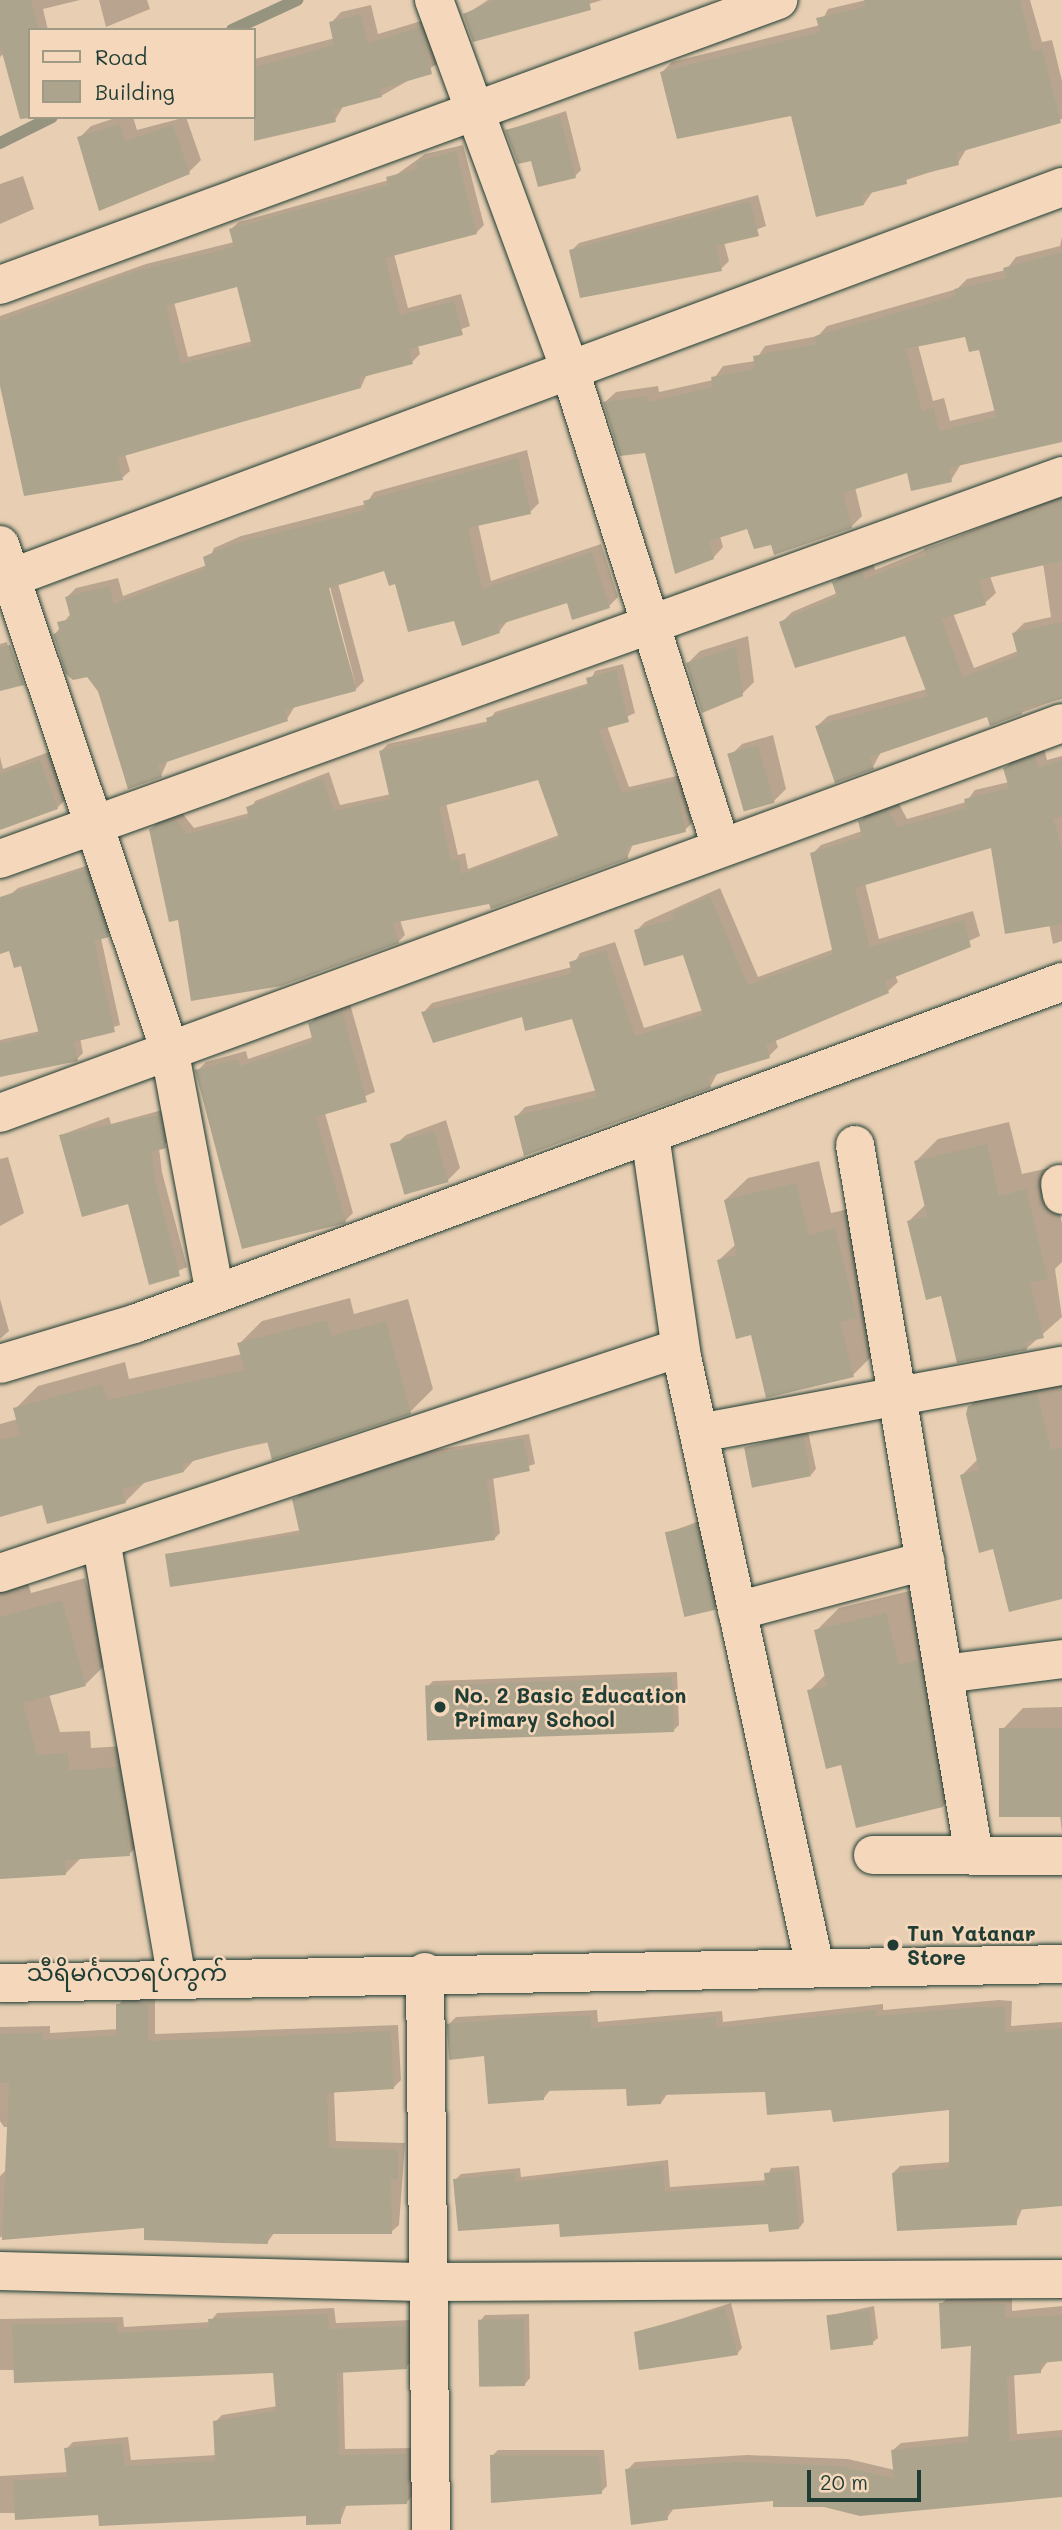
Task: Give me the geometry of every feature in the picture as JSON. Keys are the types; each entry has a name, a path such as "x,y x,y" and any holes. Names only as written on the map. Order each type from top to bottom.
{"street":[{"path":"434,0 472,117 569,367 721,847"},
{"path":"0,285 472,117 778,0"},
{"path":"215,1293 169,1048 3,569 1062,187"},
{"path":"0,859 1062,476"},
{"path":"0,1113 169,1048 1062,723"},
{"path":"0,1364 215,1293 1062,982"},
{"path":"650,1135 682,1357 815,1967"},
{"path":"855,1145 974,1856"},
{"path":"0,1573 670,1351 682,1357"},
{"path":"699,1433 1062,1366"},
{"path":"101,1540 177,1978"},
{"path":"737,1611 925,1561"},
{"path":"944,1674 1062,1658"},
{"path":"873,1855 1062,1856"},
{"path":"0,1983 425,1972 1062,1964"},
{"path":"425,1972 431,2530"},
{"path":"0,2271 429,2282 1062,2279"}],"building":[{"path":"0,0 31,0 38,28 28,28 28,118 20,119 0,45"},
{"path":"496,0 589,0 591,10 473,42 463,14"},
{"path":"864,0 1020,0 1033,51 1042,48 1061,123 956,153 959,165 906,178 907,184 862,195 864,205 816,217 791,116 677,139 660,72 820,32 816,18 865,7"},
{"path":"361,14 368,43 421,27 432,74 380,89 382,97 333,110 336,122 254,141 256,66 334,45 329,22"},
{"path":"560,116 576,178 538,187 531,161 518,164 505,130"},
{"path":"120,124 125,141 173,125 190,174 99,211 77,137"},
{"path":"456,151 477,234 385,258 400,315 454,301 463,335 409,349 413,364 359,378 361,388 117,458 123,480 24,496 0,386 0,321 136,271 234,247 229,229 388,185 386,177 417,169 416,162","holes":["237,287 252,346 181,364 166,306"]},
{"path":"750,201 759,236 716,246 722,271 580,298 569,250"},
{"path":"1062,252 1062,442 949,468 952,482 911,491 907,473 843,493 852,528 774,555 771,545 754,549 747,529 709,541 714,559 675,574 645,453 620,456 603,402 648,396 649,402 713,387 711,377 755,369 753,356 816,344 815,336 956,296 954,289 1006,278 1003,268","holes":["965,337 969,352 979,350 996,417 939,431 934,408 922,411 906,349"]},
{"path":"518,458 531,514 468,528 482,589 592,552 610,608 572,620 567,603 498,625 500,633 462,646 454,621 408,632 395,584 389,586 384,571 329,588 356,691 285,710 288,721 158,765 162,777 128,789 97,688 88,677 73,680 66,674 53,634 60,632 57,622 71,619 65,597 109,586 114,604 206,569 203,557 230,545 366,510 363,501"},
{"path":"1062,502 1062,561 979,580 986,605 941,619 963,677 1018,656 1012,633 1062,622 1062,699 1021,709 1022,714 990,726 987,717 870,757 874,769 835,783 815,726 928,696 905,636 795,668 779,622 837,597 832,582 863,571 864,579 926,555 924,549"},
{"path":"10,645 24,685 0,691 0,647"},
{"path":"736,647 743,696 702,713 686,663"},
{"path":"616,670 629,722 599,730 622,793 675,781 686,832 627,847 628,859 491,909 489,904 393,923 399,943 281,986 191,1001 178,920 169,922 149,829 175,819 187,834 249,817 246,807 322,778 334,811 390,799 379,751 488,725 486,718 588,686 586,678","holes":["538,780 559,838 461,874 459,859 451,861 439,807"]},
{"path":"758,745 775,803 744,811 727,754"},
{"path":"1035,756 1038,768 1062,760 1062,816 1053,819 1062,848 1062,924 1005,934 991,848 855,888 870,947 964,920 971,947 885,981 889,993 766,1045 770,1058 708,1077 711,1088 524,1156 514,1116 597,1097 572,1019 525,1031 522,1017 433,1043 421,1012 572,973 569,962 606,950 635,1036 703,1015 683,955 644,966 634,930 675,919 672,913 710,896 748,985 833,954 810,853 862,837 858,821 888,810 898,827 966,808 964,799 1009,788 1003,768"},
{"path":"40,760 58,809 0,830 0,774"},
{"path":"86,869 109,937 94,941 115,1032 74,1042 78,1061 0,1077 0,1044 39,1034 21,966 14,968 9,951 0,954 0,897"},
{"path":"342,1011 367,1102 316,1117 346,1223 242,1249 195,1070 238,1059 240,1066 313,1042 308,1023"},
{"path":"159,1115 166,1148 152,1152 155,1180 180,1276 149,1285 128,1204 82,1217 59,1135"},
{"path":"434,1131 449,1182 404,1195 390,1144"},
{"path":"987,1144 999,1196 1026,1189 1048,1279 1030,1283 1044,1338 1025,1342 1027,1350 957,1363 941,1296 926,1300 907,1221 927,1216 914,1161"},
{"path":"796,1183 809,1235 835,1228 857,1318 840,1322 854,1377 766,1398 751,1335 736,1339 717,1260 737,1255 724,1200"},
{"path":"327,1320 331,1336 386,1321 411,1414 272,1460 267,1441 182,1464 184,1472 122,1489 126,1503 47,1524 42,1505 0,1517 0,1440 20,1435 13,1408 102,1384 107,1400 245,1370 237,1343"},
{"path":"1037,1393 1051,1450 1062,1447 1062,1599 1009,1612 993,1549 979,1553 960,1475 979,1470 966,1414 968,1406"},
{"path":"803,1436 811,1476 752,1488 744,1447"},
{"path":"523,1438 530,1471 487,1480 495,1540 170,1587 165,1554 300,1534 292,1499 423,1456"},
{"path":"696,1525 716,1610 684,1617 665,1532"},
{"path":"62,1600 86,1686 23,1703 37,1755 68,1753 69,1770 118,1767 130,1856 65,1860 66,1875 0,1879 0,1617"},
{"path":"886,1613 899,1665 919,1660 943,1807 856,1828 841,1765 826,1769 807,1690 827,1686 814,1630"},
{"path":"672,1677 674,1732 427,1741 425,1686"},
{"path":"999,1728 1062,1728 1062,1817 999,1817"},
{"path":"148,2003 148,2041 391,2031 394,2089 327,2093 329,2148 398,2150 398,2179 391,2179 392,2234 268,2234 268,2244 223,2243 144,2240 144,2228 2,2240 9,2083 0,2083 0,2034 43,2033 43,2040 116,2035 116,2004"},
{"path":"1005,2007 1005,2033 1062,2028 1062,2206 1016,2210 1017,2225 897,2231 892,2173 949,2168 949,2110 833,2122 831,2110 767,2115 765,2092 661,2095 661,2104 627,2106 626,2089 544,2091 544,2100 488,2104 484,2056 449,2060 447,2024 537,2016 591,2016 591,2028 716,2017 716,2028 876,2010 877,2016"},
{"path":"663,2165 665,2192 765,2185 764,2173 794,2170 799,2229 769,2232 768,2224 560,2237 559,2224 458,2231 453,2179 515,2173 515,2182"},
{"path":"939,2303 1005,2304 1005,2318 1062,2315 1062,2361 1041,2363 1041,2373 1007,2376 1010,2441 1062,2437 1062,2497 860,2516 824,2507 773,2507 773,2501 667,2510 668,2520 631,2525 625,2469 738,2462 840,2466 894,2478 891,2450 968,2442 971,2346 941,2349"},
{"path":"725,2308 738,2355 639,2370 634,2332"},
{"path":"869,2310 873,2345 831,2350 826,2315"},
{"path":"328,2314 329,2329 405,2326 407,2369 337,2373 339,2455 406,2454 407,2504 341,2506 341,2524 306,2525 306,2516 99,2526 98,2515 15,2520 13,2481 67,2477 64,2448 122,2443 125,2466 215,2461 213,2421 276,2411 273,2373 14,2383 12,2324 117,2323 117,2333 209,2328 208,2319"},
{"path":"524,2319 525,2386 479,2387 478,2320"},
{"path":"490,2455 599,2456 602,2494 491,2503"}],"waterway":[{"path":"236,28 297,0"},
{"path":"0,143 48,119"}],"place":[{"name":"No. 2 Basic Education Primary School","path":"440,1707"},
{"name":"Tun Yatanar Store","path":"893,1945"}],"district":[{"name":"သီရိမင်္ဂလာရပ်ကွက်","path":"127,1972"}]}
